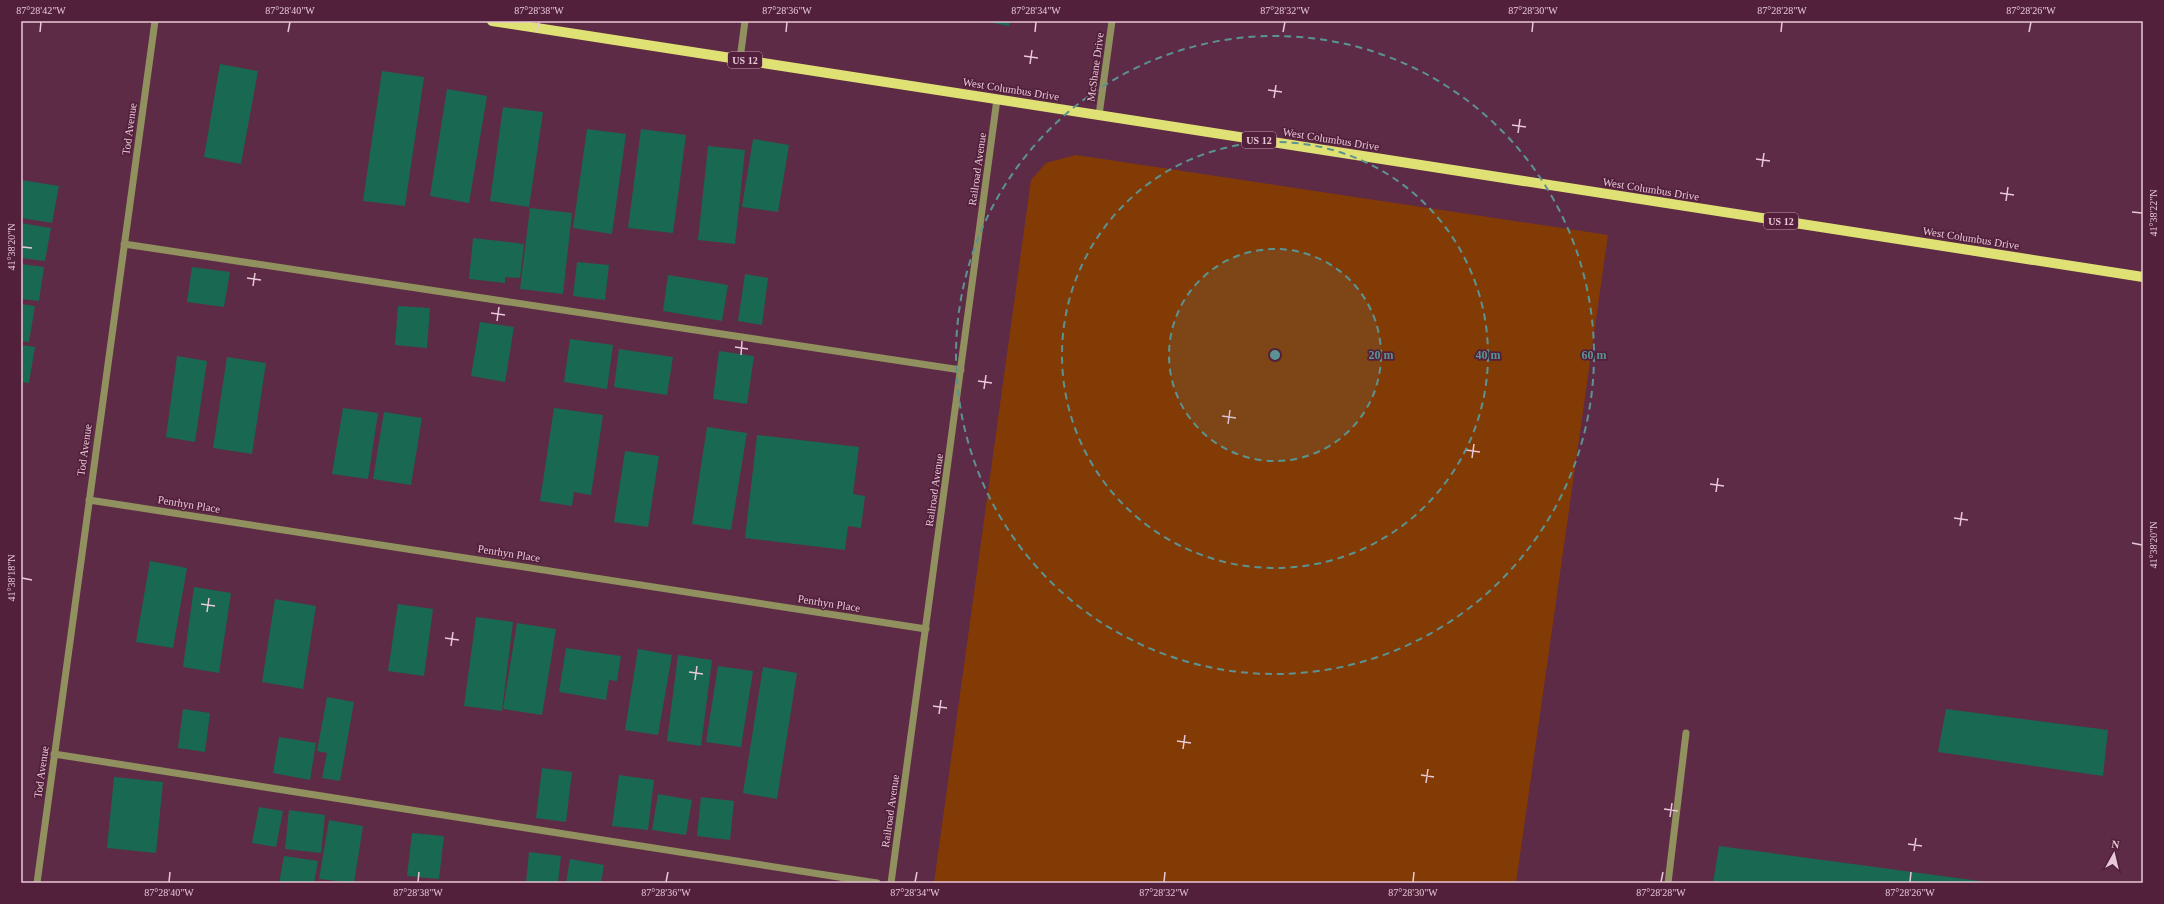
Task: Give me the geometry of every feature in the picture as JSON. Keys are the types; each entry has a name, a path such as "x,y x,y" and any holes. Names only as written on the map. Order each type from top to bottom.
{"main road":[{"name":"West Columbus Drive","path":"492,21 2143,277"}],"street":[{"name":"Tod Avenue","path":"37,883 155,21"},
{"path":"740,60 745,21"},
{"name":"McShane Drive","path":"1099,115 1112,21"},
{"name":"Railroad Avenue","path":"891,883 997,99"},
{"path":"124,244 961,370"},
{"name":"Penrhyn Place","path":"89,500 926,629"},
{"path":"1668,883 1686,733"},
{"path":"54,754 877,883"}],"shaded area":[{"path":"1076,155 1608,235 1516,883 934,883 1031,180 1046,163"}],"building":[{"path":"982,21 1010,21 1009,26"},
{"path":"220,64 258,71 241,164 204,157"},
{"path":"382,71 424,77 405,206 363,201"},
{"path":"447,89 487,96 469,203 430,196"},
{"path":"503,107 543,112 529,207 490,201"},
{"path":"587,129 626,134 612,234 573,228"},
{"path":"641,129 686,135 673,233 628,228"},
{"path":"753,139 789,145 778,212 742,207"},
{"path":"708,146 745,150 735,244 698,240"},
{"path":"21,180 59,186 52,223 21,218"},
{"path":"530,208 572,213 563,294 520,289"},
{"path":"21,223 51,228 45,261 21,258"},
{"path":"473,238 524,244 520,278 505,277 505,283 469,279"},
{"path":"577,262 609,265 605,300 573,296"},
{"path":"21,264 44,267 39,301 21,299"},
{"path":"192,267 230,272 224,307 187,302"},
{"path":"745,274 768,278 762,325 738,321"},
{"path":"668,275 728,285 722,321 663,311"},
{"path":"21,304 35,306 29,342 21,341"},
{"path":"398,306 430,308 427,348 395,345"},
{"path":"480,322 514,327 505,382 471,376"},
{"path":"570,339 613,345 607,389 564,382"},
{"path":"21,345 35,347 29,383 21,382"},
{"path":"619,349 673,357 667,395 614,387"},
{"path":"719,351 754,356 747,404 713,399"},
{"path":"177,356 207,361 195,442 166,437"},
{"path":"227,357 266,363 252,454 213,448"},
{"path":"343,408 378,413 368,479 332,474"},
{"path":"554,408 603,415 591,495 574,492 572,506 540,501"},
{"path":"384,412 422,418 411,485 373,479"},
{"path":"707,427 747,433 731,530 692,524"},
{"path":"757,435 859,447 853,494 865,496 861,528 848,526 845,550 745,538"},
{"path":"625,451 659,456 648,527 614,522"},
{"path":"150,561 187,568 173,648 136,642"},
{"path":"194,587 231,593 219,673 183,667"},
{"path":"275,599 316,606 303,689 262,682"},
{"path":"398,604 433,609 424,676 388,671"},
{"path":"476,617 513,622 502,711 464,706"},
{"path":"517,623 556,629 542,715 503,709"},
{"path":"566,648 621,656 617,681 609,680 606,700 559,692"},
{"path":"638,649 672,655 658,735 625,730"},
{"path":"678,655 712,660 701,746 667,741"},
{"path":"718,666 753,671 741,747 706,742"},
{"path":"763,667 797,673 777,799 743,793"},
{"path":"327,697 354,702 340,781 322,778 327,753 317,751"},
{"path":"183,709 210,713 205,752 178,748"},
{"path":"1946,709 2108,730 2103,776 1938,752"},
{"path":"279,737 316,743 310,780 273,773"},
{"path":"542,768 572,772 566,822 536,818"},
{"path":"619,775 654,780 648,830 612,826"},
{"path":"114,777 163,782 156,853 107,848"},
{"path":"658,794 692,800 686,835 652,830"},
{"path":"701,797 734,801 730,840 697,836"},
{"path":"259,807 283,811 276,847 252,843"},
{"path":"289,810 325,815 321,853 285,849"},
{"path":"329,820 363,826 354,883 319,879"},
{"path":"412,833 444,836 439,879 407,876"},
{"path":"1719,846 1987,882 1987,883 1713,883"},
{"path":"529,852 561,856 558,883 526,883"},
{"path":"284,856 318,861 314,883 279,883"},
{"path":"570,859 604,865 601,883 566,883"}]}
